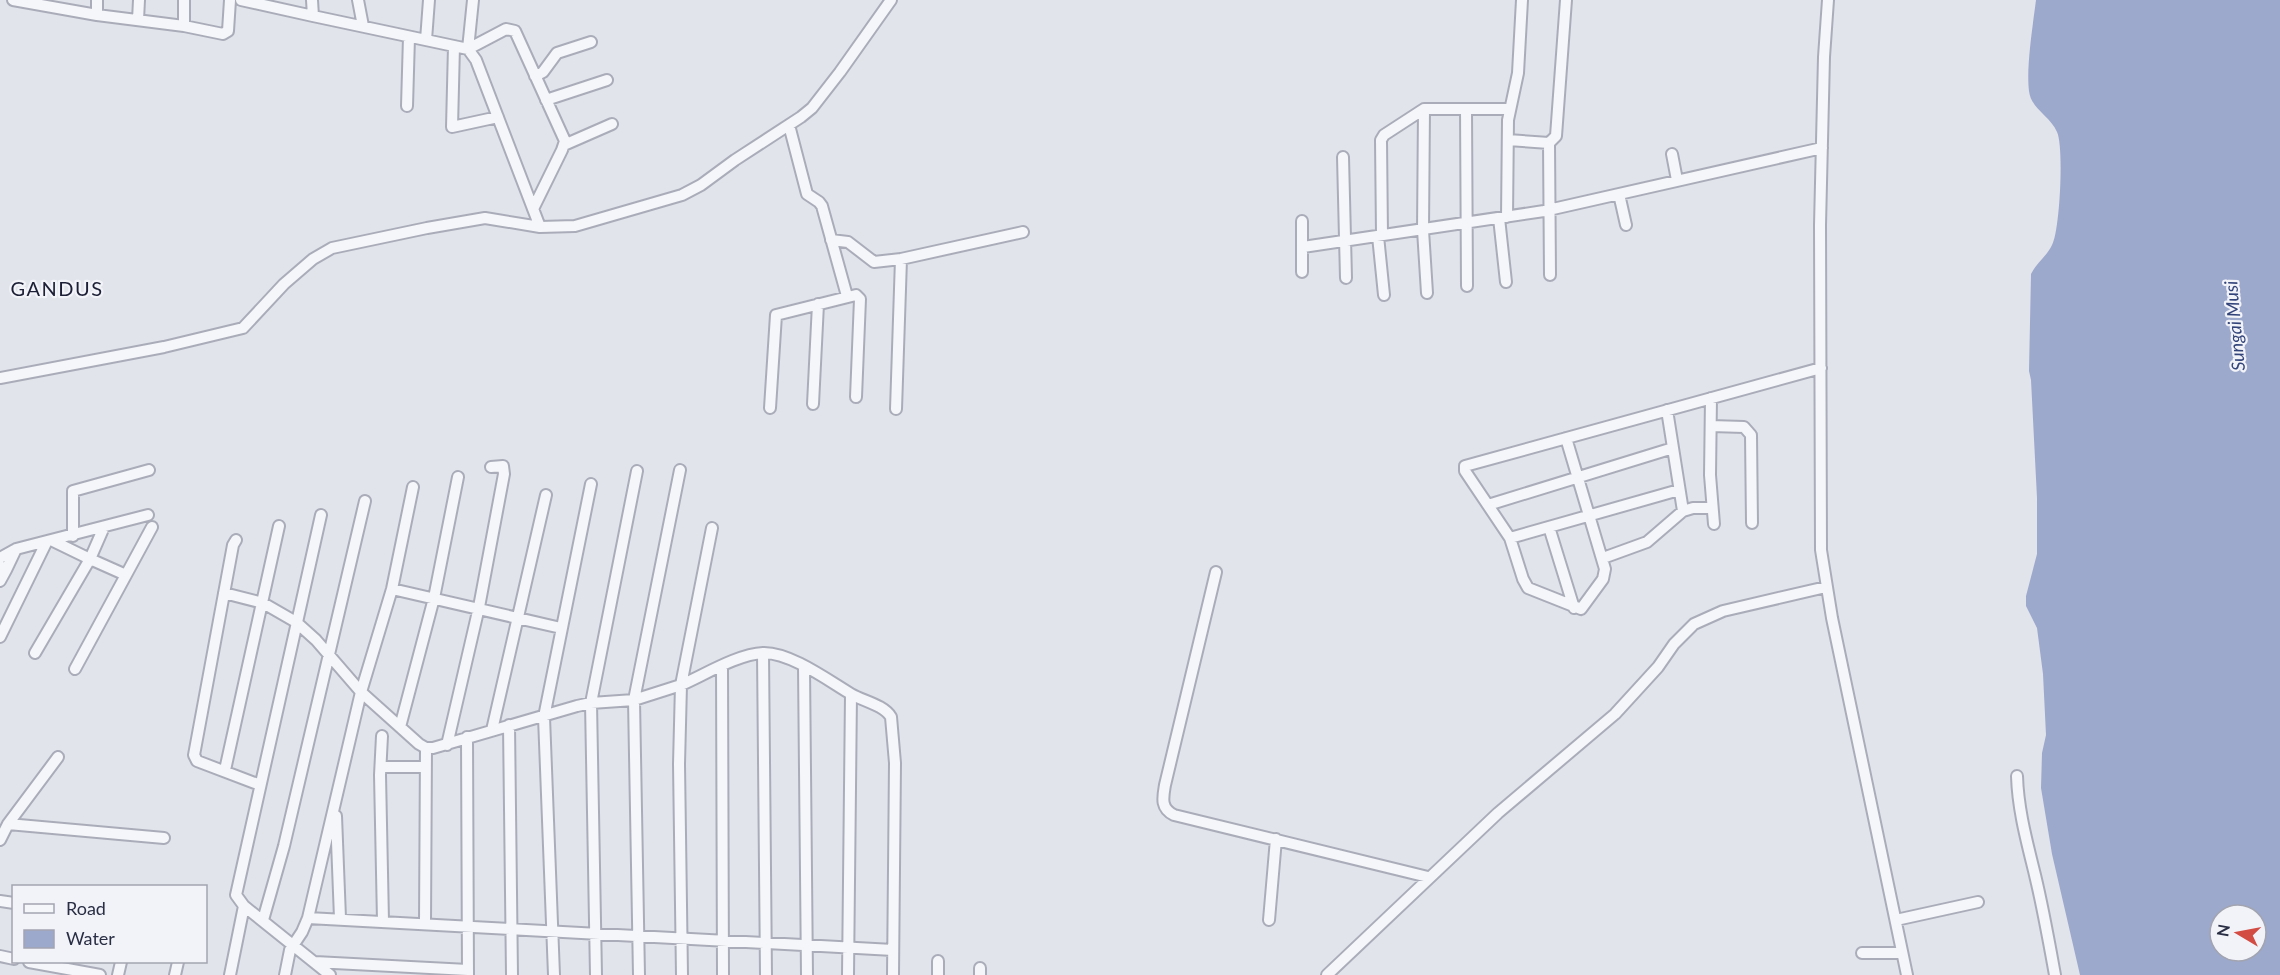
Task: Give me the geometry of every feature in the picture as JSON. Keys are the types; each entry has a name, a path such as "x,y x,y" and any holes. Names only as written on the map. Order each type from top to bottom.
{"street":[{"path":"13,0 52,4 98,15 225,33 228,31 230,0"},
{"path":"97,0 98,15"},
{"path":"138,20 139,0"},
{"path":"184,0 184,26"},
{"path":"241,0 468,49 506,29 514,30 565,141 533,209"},
{"path":"312,0 313,15"},
{"path":"358,0 363,26"},
{"path":"426,40 429,0"},
{"path":"473,0 468,49 476,60 540,227"},
{"path":"1506,282 1503,218 1509,109 1518,73 1522,0"},
{"path":"1508,140 1549,143 1557,136 1566,0"},
{"path":"1828,0 1822,148 1821,550 1826,587 1907,975"},
{"path":"0,378 164,347 243,328 284,284 313,259 332,248 485,218 540,227 575,226 682,195 702,185 812,108 840,72 886,3"},
{"path":"407,106 409,37"},
{"path":"535,76 543,72 556,53 591,42"},
{"path":"454,46 452,127 498,117"},
{"path":"546,100 607,80"},
{"path":"1384,295 1380,236 1382,137 1424,109 1509,109"},
{"path":"1424,109 1423,230 1427,293"},
{"path":"1466,109 1467,286"},
{"path":"564,145 612,124"},
{"path":"789,125 807,194 822,206 847,296"},
{"path":"1549,143 1550,275"},
{"path":"1302,247 1549,210 1822,148"},
{"path":"1672,154 1677,180"},
{"path":"1343,157 1346,278"},
{"path":"1619,194 1626,225"},
{"path":"1302,221 1302,272"},
{"path":"831,240 848,242 874,262 901,259 1023,232"},
{"path":"896,409 901,259"},
{"path":"771,408 776,315 856,295 860,299 856,397"},
{"path":"813,404 818,304"},
{"path":"1566,438 1603,558 1605,573 1583,608 1574,608 1528,588 1510,538 1466,471 1465,466 1566,438 1667,410 1821,368"},
{"path":"1711,398 1710,474 1714,524"},
{"path":"1667,410 1683,511"},
{"path":"1711,426 1744,426 1751,435 1752,523"},
{"path":"1488,505 1673,448"},
{"path":"447,745 479,607 505,469 501,465 491,467"},
{"path":"72,536 73,491 149,470"},
{"path":"639,975 634,700 680,470"},
{"path":"596,975 591,703 637,471"},
{"path":"400,727 434,598 458,477"},
{"path":"554,975 544,717 591,484"},
{"path":"285,975 288,957 308,918 361,692 392,589 413,488"},
{"path":"1510,538 1679,490"},
{"path":"492,730 546,495"},
{"path":"263,920 284,846 365,501"},
{"path":"1603,558 1647,542 1683,511 1693,508 1712,508"},
{"path":"0,558 16,549 148,515"},
{"path":"321,515 236,895 244,906 330,975"},
{"path":"225,770 279,526"},
{"path":"35,653 90,559 104,527"},
{"path":"75,669 152,527"},
{"path":"1549,527 1574,608"},
{"path":"682,975 679,764 681,685 712,528"},
{"path":"237,540 233,545 194,755 197,761 260,785"},
{"path":"49,542 126,574"},
{"path":"0,637 49,542"},
{"path":"0,581 3,568 16,549"},
{"path":"1216,572 1165,785 1163,805 1165,809 1174,814 1428,877"},
{"path":"1327,975 1498,813 1615,714 1658,667 1674,644 1694,624 1723,611 1826,587"},
{"path":"392,589 479,607 561,628"},
{"path":"224,592 262,603 296,622 361,692 426,748 447,745 467,737 591,703 634,700 681,685 751,655 773,654 823,675 850,694 889,713 893,721 895,763 893,975"},
{"path":"763,653 766,975"},
{"path":"722,666 723,975"},
{"path":"804,667 807,975"},
{"path":"848,975 850,694"},
{"path":"509,725 512,975"},
{"path":"382,736 383,921"},
{"path":"315,962 468,973 467,737"},
{"path":"424,923 426,748"},
{"path":"0,840 8,824 58,757"},
{"path":"381,767 425,767"},
{"path":"2017,776 2018,798 2024,830 2036,877 2055,975"},
{"path":"336,804 340,918"},
{"path":"8,824 164,838"},
{"path":"1269,921 1276,839"},
{"path":"1896,920 1978,902"},
{"path":"230,975 244,906"},
{"path":"308,918 893,950"},
{"path":"1862,953 1902,953"},
{"path":"938,961 938,975"},
{"path":"34,963 100,975"}],"water":[{"name":"Sungai Musi","path":"2036,0 2280,0 2280,975 2080,975 2052,854 2041,788 2042,753 2046,735 2043,674 2037,628 2026,606 2026,596 2037,554 2037,498 2029,371 2031,274 2050,249 2055,237 2061,170 2057,132 2030,97 2029,58"}],"district":[{"name":"GANDUS","path":"57,288"}]}
